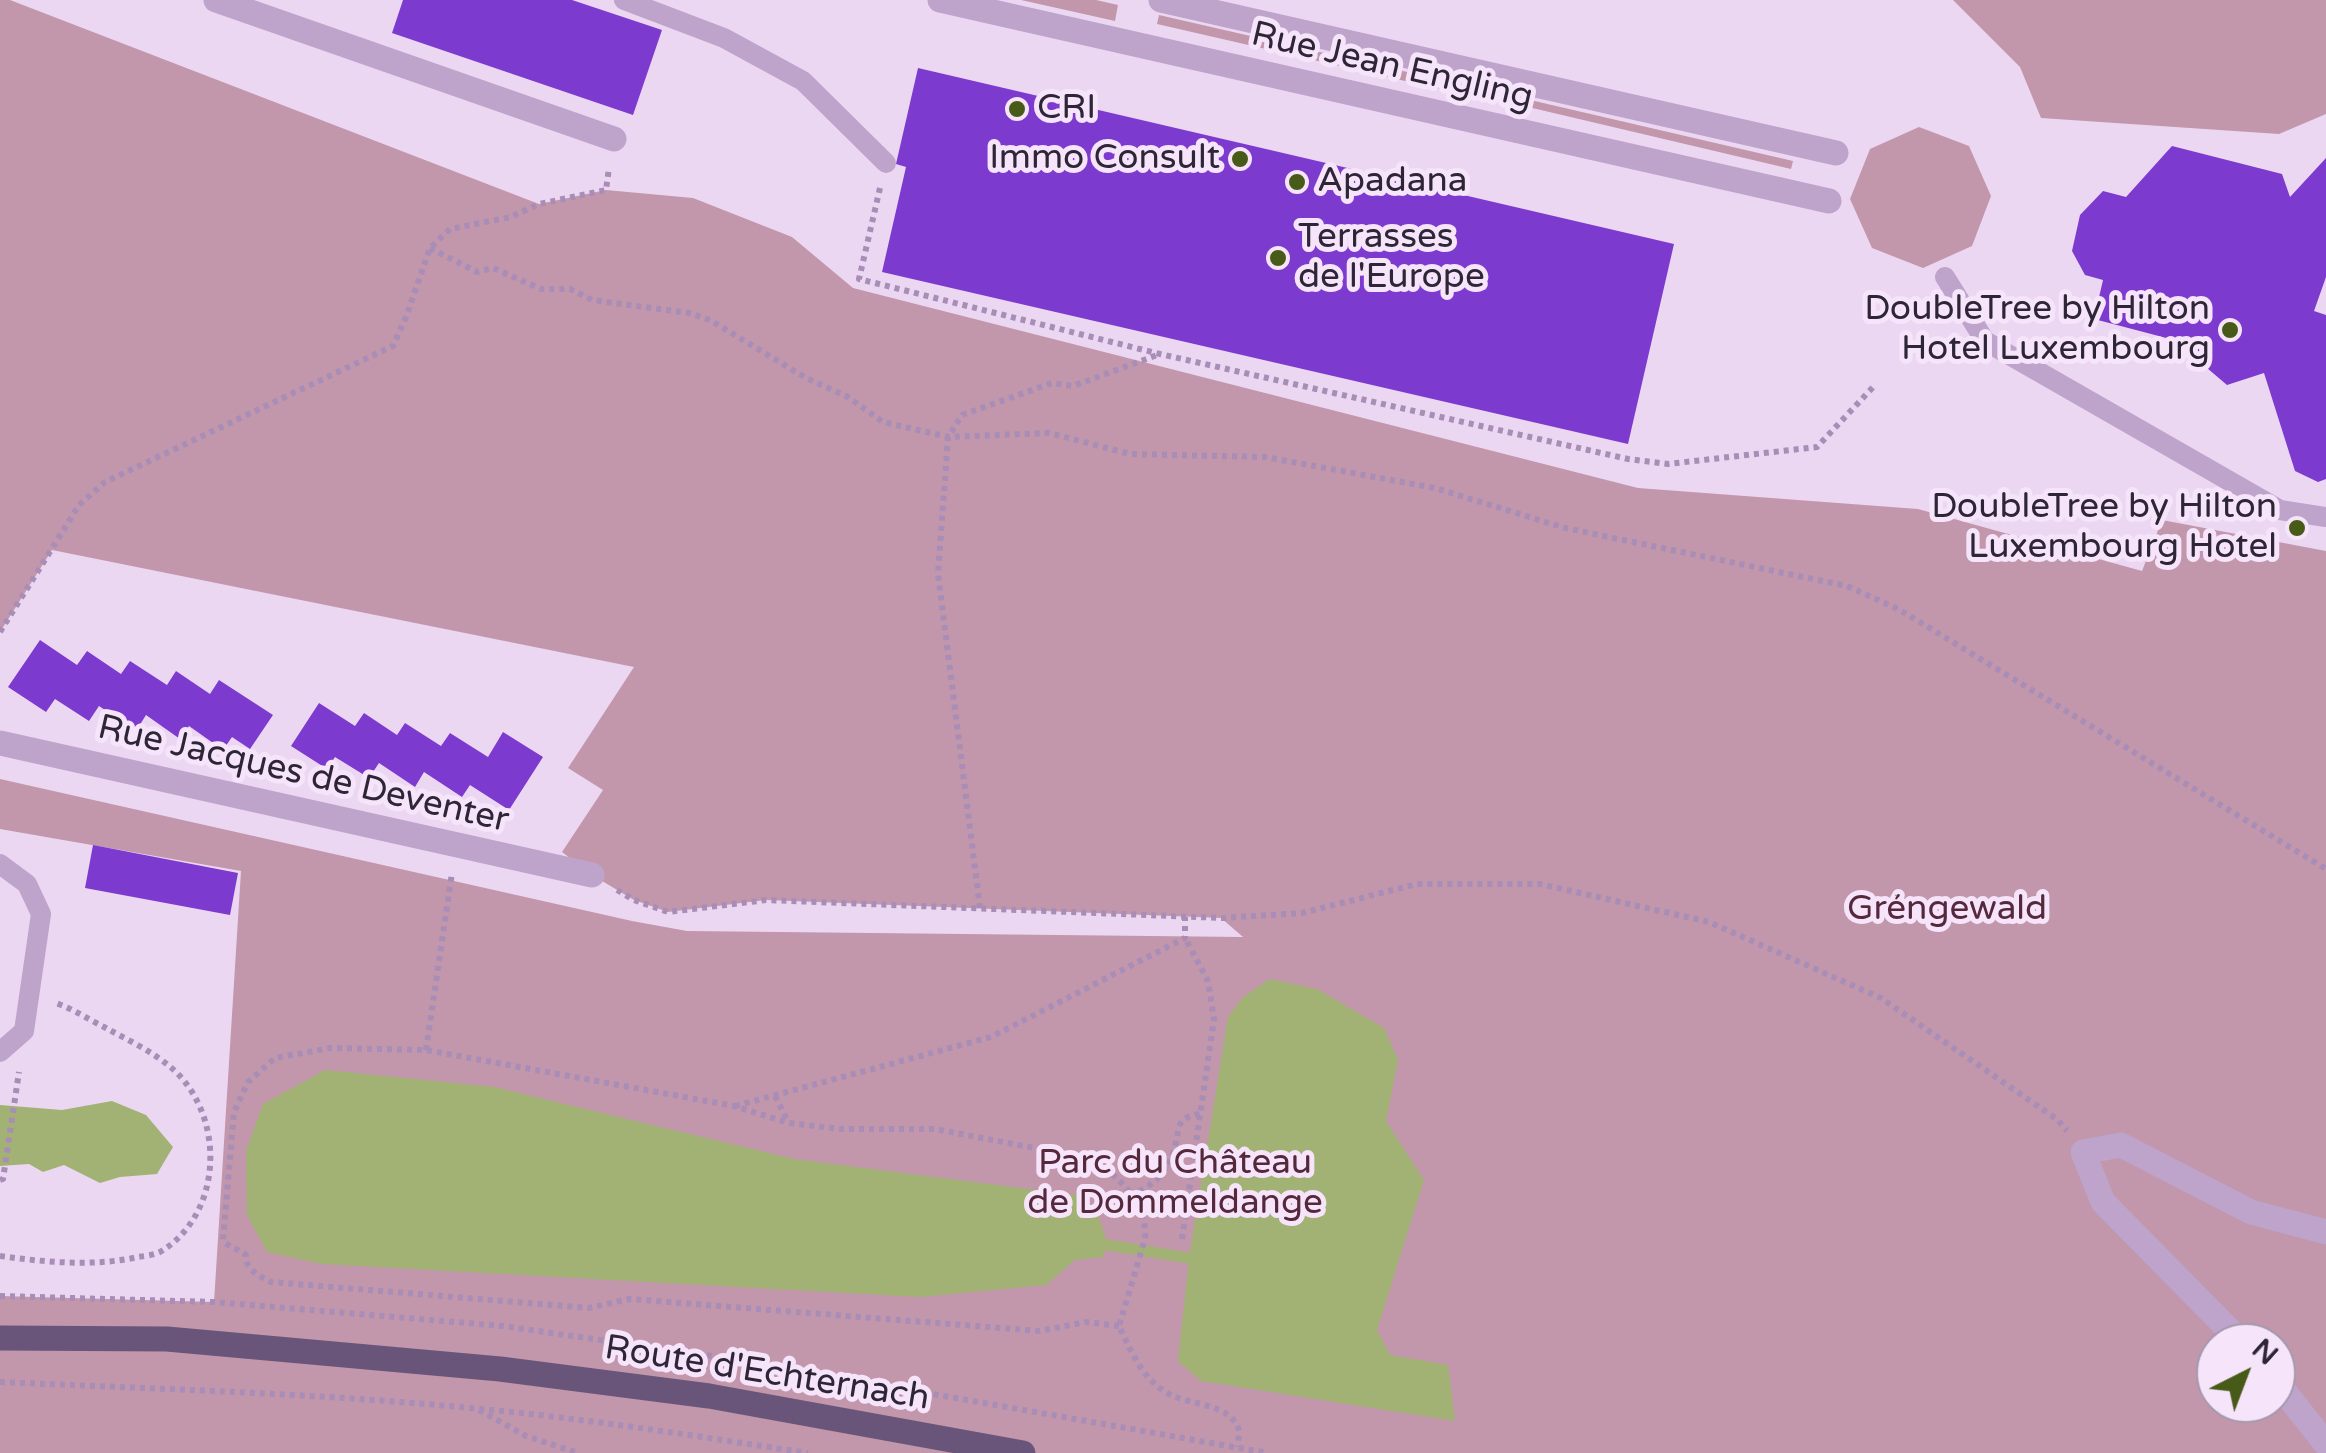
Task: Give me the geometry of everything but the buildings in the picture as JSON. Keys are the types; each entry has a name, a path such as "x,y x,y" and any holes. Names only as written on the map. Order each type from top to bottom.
{"main road":[{"name":"Route d'Echternach","path":"0,1338 166,1340 500,1369 709,1396 1023,1453"}],"street":[{"path":"216,0 257,8 614,139"},
{"name":"Rue Jean Engling","path":"940,0 1829,201"},
{"name":"Rue Jean Engling","path":"1161,0 1836,153"},
{"name":"Rue Jacques de Deventer","path":"0,743 592,875"},
{"path":"2222,1323 2104,1202 2082,1152 2121,1145 2250,1212 2326,1232"},
{"path":"2296,1406 2326,1444"}],"lane":[{"path":"624,0 724,38 803,81 886,163"},
{"path":"1946,277 1985,342 2280,510 2326,517"},
{"path":"0,864 27,884 40,914 24,1032 0,1052"}],"path":[{"path":"0,632 79,505 105,482 392,346 430,248 450,229 606,190 614,139"},
{"path":"886,163 859,279 1160,354 1628,460 1668,464 1817,447 1875,385"},
{"path":"430,248 477,272 494,268 541,289 570,289 592,300 689,313 710,320 806,378 848,396 884,422 948,437 1049,433 1130,454 1265,458 1435,488 1565,528 1848,586 1900,610 2326,868"},
{"path":"980,908 938,574 948,437 962,415 1052,383 1074,386 1160,354"},
{"path":"592,875 634,900 668,912 766,900 1222,918 1302,913 1417,884 1540,884 1709,922 1882,998 2058,1120 2082,1152"},
{"path":"426,1050 451,881"},
{"path":"1182,1239 1214,1019 1208,981 1184,938 1186,916"},
{"path":"734,1106 991,1037 1184,938"},
{"path":"0,1256 115,1262 158,1253 190,1225 208,1187 211,1145 201,1106 176,1072 62,1004 31,994"},
{"path":"1119,1326 1086,1322 1040,1330 629,1300 589,1308 272,1282 253,1272 246,1255 223,1240 234,1112 248,1082 275,1058 330,1048 426,1050 734,1106 789,1123 841,1129 935,1129 1081,1157 1100,1164 1116,1177 1146,1224 1146,1239 1119,1326 1142,1372 1171,1395 1218,1410 1233,1420 1240,1432 1238,1447"},
{"path":"0,1180 18,1080"},
{"path":"775,1096 789,1123"},
{"path":"1130,1195 1157,1182 1170,1161 1184,1119 1200,1113"},
{"path":"0,1382 331,1396 474,1408 808,1453"},
{"path":"474,1408 526,1436 578,1453"}],"green space":[{"name":"Gréngewald","path":"0,0 10,0 539,204 606,190 693,198 792,237 853,288 1638,488 1918,509 2142,571 2162,520 2326,551 2326,1453 0,1453 0,1296 214,1302 241,871 0,829 0,779 687,931 1243,937 1221,918 766,900 668,912 634,900 562,852 603,790 568,768 634,667 52,550 0,632"},
{"path":"1021,0 1096,0 1118,5 1115,21"},
{"path":"1953,0 2326,0 2326,114 2279,134 2041,118 2020,67"},
{"path":"1159,15 1442,80 1440,89 1157,24"},
{"path":"1457,83 1793,161 1791,169 1456,90"},
{"path":"1919,127 1969,146 1991,196 1972,246 1923,268 1872,248 1850,199 1870,149"}],"shaded area":[{"path":"1270,979 1317,989 1384,1028 1398,1060 1386,1121 1424,1180 1377,1330 1390,1355 1448,1365 1455,1421 1201,1381 1178,1361 1189,1258 1228,1017 1242,998"},
{"path":"325,1070 494,1087 794,1159 1076,1195 1096,1209 1108,1245 1103,1257 1075,1260 1046,1285 919,1297 322,1264 267,1252 247,1215 246,1151 263,1104"},
{"path":"112,1101 146,1115 173,1147 157,1174 100,1183 64,1165 43,1172 29,1164 0,1166 0,1105 62,1110"}],"waterway":[{"path":"1108,1245 1189,1258"}],"place":[{"name":"CRI","path":"1017,109"},
{"name":"Immo Consult","path":"1240,159"},
{"name":"Apadana","path":"1297,182"},
{"name":"Terrasses de l'Europe","path":"1278,258"},
{"name":"DoubleTree by Hilton Hotel Luxembourg","path":"2230,330"},
{"name":"DoubleTree by Hilton Luxembourg Hotel","path":"2297,528"}],"park label":[{"name":"Parc du Château de Dommeldange","path":"1175,1184"}]}
